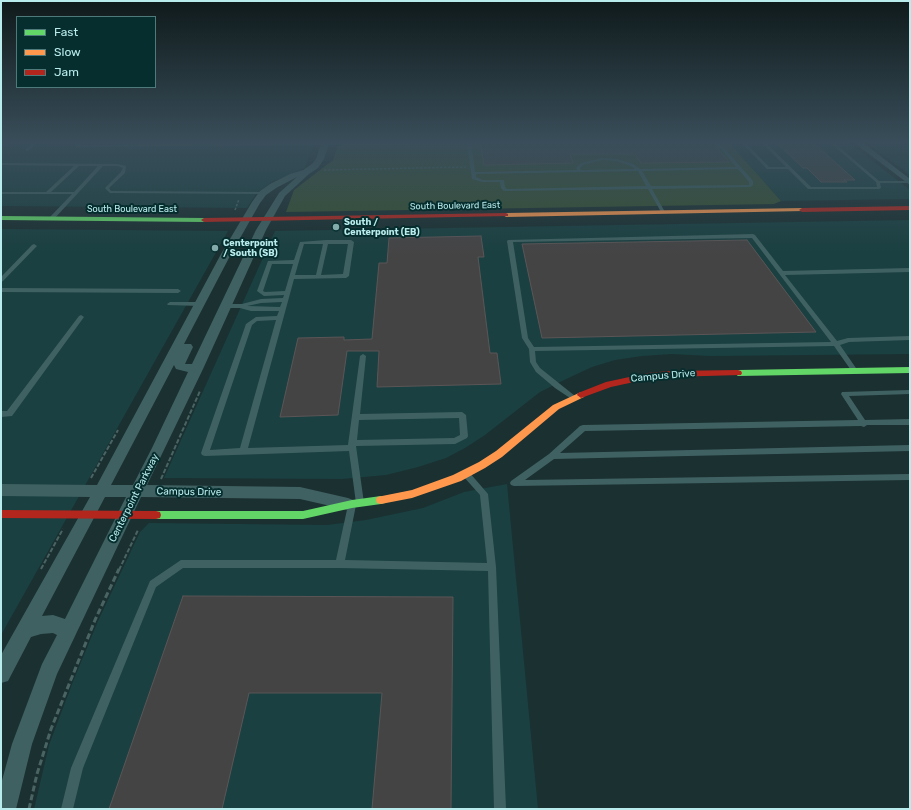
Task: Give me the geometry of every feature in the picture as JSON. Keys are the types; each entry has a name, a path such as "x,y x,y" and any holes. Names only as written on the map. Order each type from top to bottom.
{"street":[{"name":"Centerpoint Parkway","path":"1,674 101,491 226,254 263,193 278,183 289,179"},
{"name":"Centerpoint Parkway","path":"5,809 16,765 30,721 49,671 197,369 235,283 267,219 282,195 300,179"},
{"path":"263,193 282,195"},
{"name":"South Boulevard East","path":"1,218 246,220 910,208"},
{"path":"226,254 249,255"},
{"path":"197,369 180,366 179,362 197,327 198,307"},
{"name":"Campus Drive","path":"1,514 303,515 412,494 466,473 499,454 544,416 573,398 608,384 648,376 690,373 910,370"},
{"name":"Campus Drive","path":"1,490 300,493 356,504"},
{"path":"25,630 41,625 52,624 62,626 67,635"}],"lane":[{"path":"47,193 63,179"},
{"path":"52,218 89,179"},
{"path":"116,179 107,188 110,192 263,193"},
{"path":"475,179 502,181 503,188 511,191 750,186 751,182 748,179"},
{"path":"644,179 663,212"},
{"path":"801,179 810,188 879,188 878,182 874,179"},
{"path":"878,182 909,182"},
{"path":"1,193 75,193"},
{"path":"573,398 538,370 533,362 532,349 525,338 510,241 753,236 836,344 854,371"},
{"path":"318,277 326,242"},
{"path":"243,452 280,318 296,262 302,243 351,242 346,276 292,277"},
{"path":"1,280 4,274 34,246"},
{"path":"286,297 264,294 260,291 270,262 296,262"},
{"path":"781,273 910,270"},
{"path":"1,290 178,291"},
{"path":"226,306 242,306 286,297"},
{"path":"170,304 198,307"},
{"path":"242,306 251,309 283,309"},
{"path":"1,414 9,414 81,317"},
{"path":"280,318 256,319 249,324 205,453 455,441 464,436 462,415 356,417"},
{"path":"532,349 836,344 848,340 910,338"},
{"path":"340,564 356,504 352,446 363,356"},
{"path":"864,424 844,394 910,392"},
{"path":"910,422 583,428 552,456 514,483 910,477"},
{"path":"552,456 910,448"},
{"path":"466,473 484,494 492,567 500,809"},
{"path":"67,809 70,789 77,768 153,584 181,564 340,564 492,567"}],"path":[{"path":"236,213 235,208 241,196"},
{"path":"160,482 203,385"},
{"path":"29,809 37,774 51,729 95,620 140,526"}],"shaded area":[{"path":"1,179 280,179 272,182 256,194 247,208 1,206"},
{"path":"761,179 896,179 910,190 910,199 781,201"},
{"path":"910,220 910,354 710,356 672,354 615,360 592,367 540,392 485,435 465,448 446,458 418,467 386,475 342,479 164,478 275,231"},
{"path":"1,229 228,231 1,635"},
{"path":"507,484 538,809 34,809 49,745 74,679 98,621 140,532 149,523 327,525 366,520 423,508 464,492"}],"green space":[{"path":"309,179 761,179 781,201 774,204 286,212 294,190"}],"building":[{"path":"818,179 855,180 844,180 847,182 821,182"},
{"path":"481,236 484,257 478,257 490,353 497,353 501,384 377,387 379,351 347,351 338,415 280,417 298,338 344,337 344,340 372,339 379,263 387,263 389,238"},
{"path":"747,240 816,332 542,338 522,244"},
{"path":"183,596 453,597 451,809 372,809 382,693 249,693 222,809 109,809"}],"traffic: fast":[{"path":"1,218 204,220"},
{"path":"738,373 910,370"},
{"path":"156,515 303,515 352,504 381,500"}],"traffic: slow":[{"path":"506,215 802,210"},
{"path":"381,500 412,494 457,478 482,465 499,454 556,407 581,395"}],"traffic: jam":[{"path":"802,210 910,208"},
{"path":"204,220 506,215"},
{"path":"581,395 609,384 648,376 669,374 738,373"},
{"path":"1,514 156,515"}],"place":[{"name":"South / Centerpoint (EB)","path":"336,227"},
{"name":"Centerpoint / South (SB)","path":"215,248"}]}
